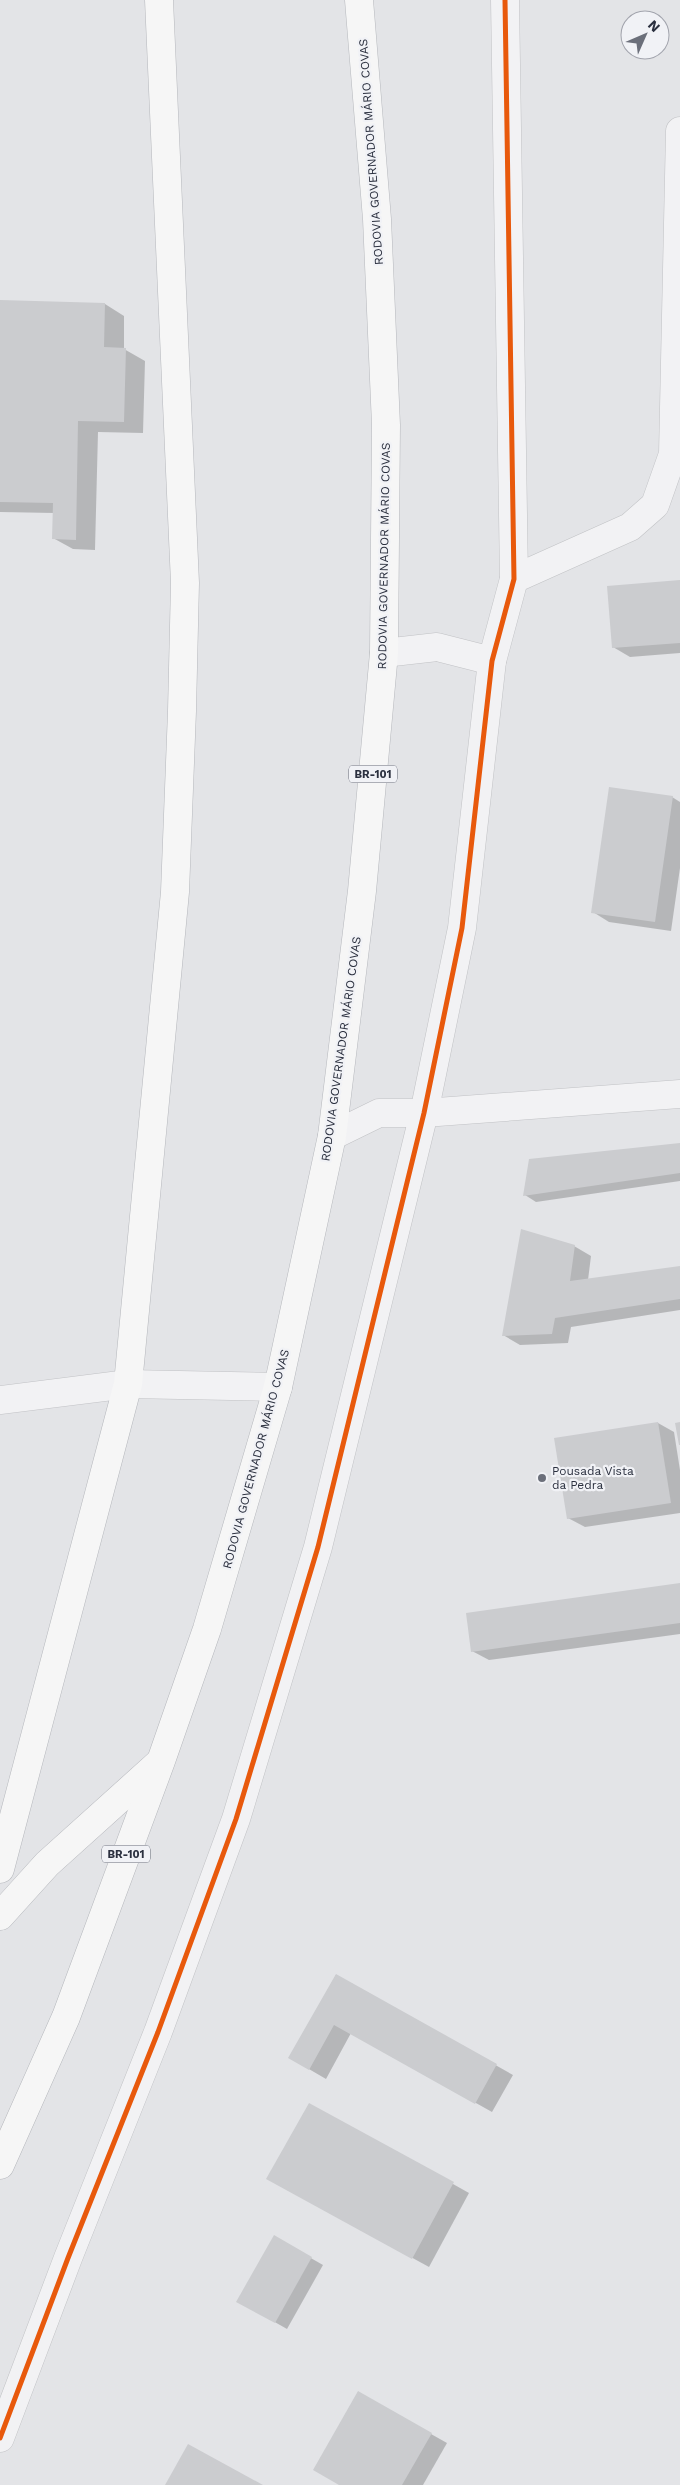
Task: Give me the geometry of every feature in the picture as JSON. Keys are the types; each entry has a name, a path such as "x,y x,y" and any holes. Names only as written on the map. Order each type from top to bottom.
{"highway":[{"path":"0,1869 128,1384 145,1224 175,892 182,711 184,583 159,0"},
{"name":"RODOVIA GOVERNADOR MÁRIO COVAS","path":"0,2165 66,2017 161,1761 207,1629 278,1387 332,1136 362,890 384,653 386,426 377,220 359,0"},
{"path":"0,1916 47,1864 161,1761"}],"street":[{"path":"0,2438 68,2258 158,2032 236,1819 318,1547 424,1113 462,928 492,661 514,579 505,0"},
{"path":"514,579 630,527 655,505 673,454 680,131"},
{"path":"384,653 437,647 492,661"},
{"path":"332,1136 379,1113 424,1113 680,1094"},
{"path":"0,1400 128,1384 278,1387"}],"building":[{"path":"0,300 105,303 104,347 126,348 124,422 78,421 76,540 52,539 53,503 0,502"},
{"path":"680,580 680,643 612,648 607,586"},
{"path":"609,787 673,796 655,922 591,913"},
{"path":"680,1143 680,1173 523,1196 529,1159"},
{"path":"521,1229 575,1245 570,1281 680,1266 680,1299 555,1318 552,1334 502,1336"},
{"path":"658,1422 671,1503 567,1519 554,1438"},
{"path":"680,1422 680,1445 679,1445 675,1423"},
{"path":"680,1583 680,1623 471,1652 466,1613"},
{"path":"336,1974 497,2064 475,2104 334,2025 309,2070 288,2058"},
{"path":"309,2103 454,2182 412,2259 266,2179"},
{"path":"274,2235 312,2257 275,2323 236,2302"},
{"path":"358,2391 432,2433 402,2485 339,2485 313,2470"},
{"path":"188,2444 263,2485 165,2485"}],"cycle path":[{"path":"0,2438 68,2258 158,2032 236,1819 318,1547 424,1113 462,928 492,661 514,579 505,0"}],"place":[{"name":"Pousada Vista da Pedra","path":"542,1478"}]}
